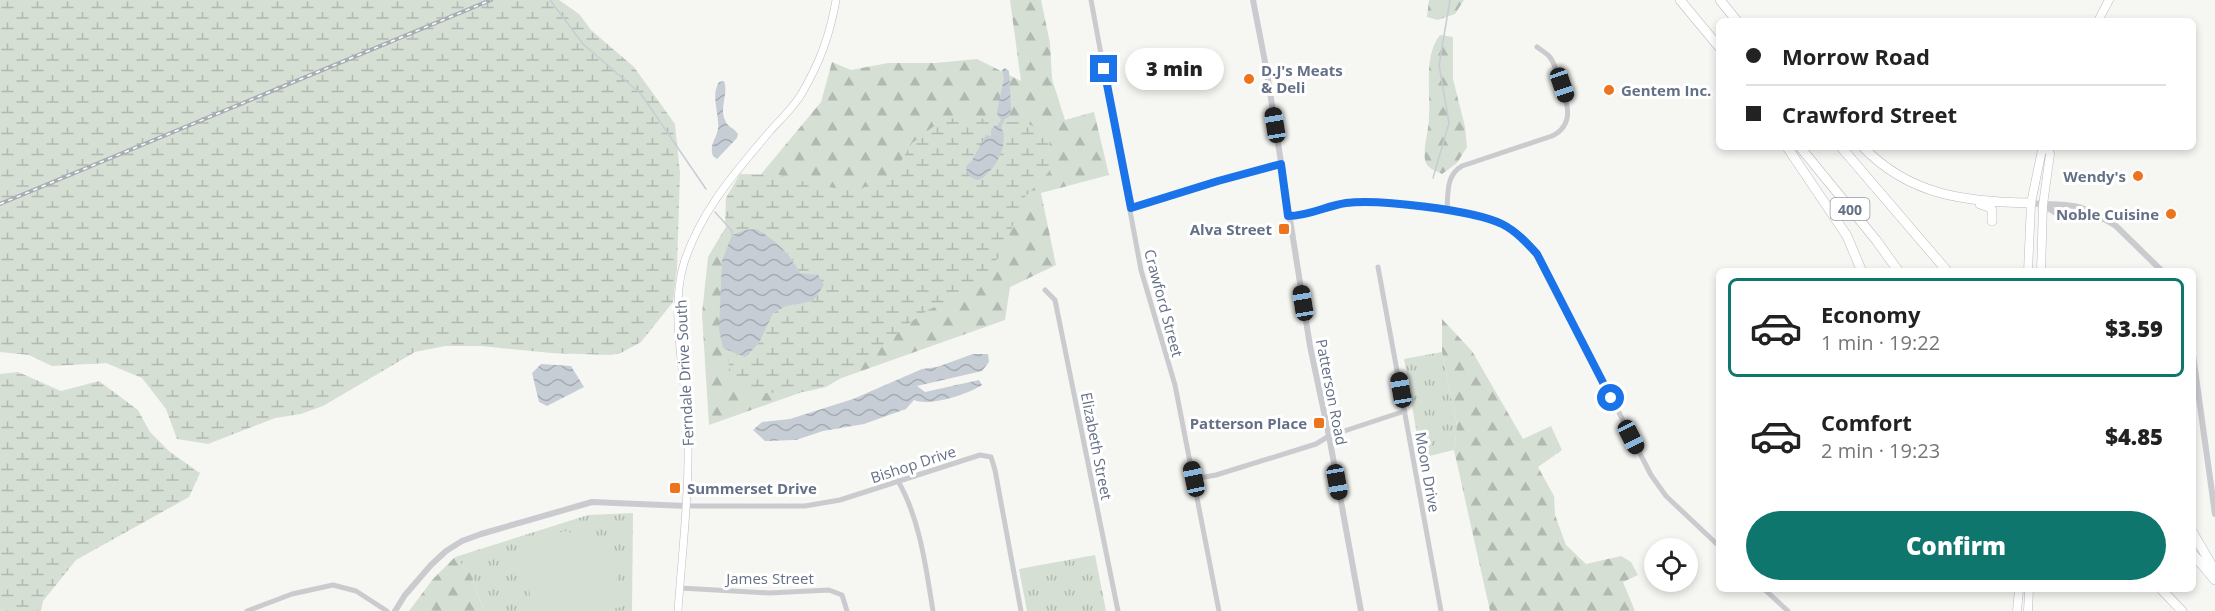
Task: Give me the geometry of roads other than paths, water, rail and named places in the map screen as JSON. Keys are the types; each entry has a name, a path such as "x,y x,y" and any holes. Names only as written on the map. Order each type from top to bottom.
{"highway":[{"path":"1680,0 1716,43"},
{"path":"1722,3 1736,18"},
{"path":"1789,150 1847,236 1860,268"},
{"name":"400","path":"1802,150 1896,268"},
{"name":"400","path":"1844,150 1945,268"},
{"path":"1867,150 1903,179 1925,188 1958,198 2031,203"},
{"path":"1958,198 1966,203 1989,207 1992,210 1992,221"},
{"path":"2196,538 2215,571"},
{"path":"2196,558 2215,580"},
{"path":"2164,592 2182,611"}],"main road":[{"name":"Ferndale Drive South","path":"678,611 686,506 688,423 678,314 679,289 684,265 699,224 721,190 801,95 825,48 836,0"},
{"path":"2100,18 2109,0"},
{"path":"2028,268 2031,203 2045,150"},
{"path":"2041,268 2043,205 2050,154 2048,150"},
{"path":"2018,611 2019,592"},
{"path":"2028,611 2029,592"}],"street":[{"name":"Crawford Street","path":"1091,0 1141,270 1174,385 1220,611"},
{"name":"Patterson Road","path":"1253,0 1310,346 1361,611"},
{"path":"1447,211 1449,181 1455,170 1552,136 1558,133 1565,124 1569,115 1569,106 1554,64 1537,47"},
{"path":"1131,208 1281,164"},
{"path":"1288,216 1304,216 1343,203 1364,202 1481,216 1503,224 1523,238 1537,254 1651,475 1666,496 1716,543"},
{"path":"2031,203 2043,205 2056,213 2090,218 2095,216 2116,225 2159,268"},
{"name":"Moon Drive","path":"1378,267 1441,611"},
{"name":"Elizabeth Street","path":"1045,290 1055,300 1118,611"},
{"path":"2196,377 2215,514"},
{"path":"1194,479 1216,475 1316,444 1329,436 1405,411"},
{"name":"Bishop Drive","path":"686,506 805,506 840,500 980,455 991,457 1021,611"},
{"path":"898,481 905,494 924,554 933,611"},
{"path":"395,611 405,595 446,551 462,541 481,534 592,502 686,506"},
{"path":"247,611 291,594 333,585 356,591 387,611"},
{"name":"James Street","path":"680,588 769,592 829,590 842,595 847,611"},
{"path":"1767,592 1788,611"}],"water":[{"path":"1005,68 1009,71 1011,108 1009,117 1005,119 1001,127 1004,141 995,164 979,180 968,174 966,166 971,162 986,135 991,136 991,130 998,125 1001,119 997,111 1004,78 1002,70"},
{"path":"724,81 723,115 727,124 738,134 737,138 717,159 713,156 712,148 718,129 715,94 719,82"},
{"path":"756,229 781,248 800,273 818,275 824,285 813,301 786,306 773,313 759,343 745,357 723,348 719,329 722,261 732,235"},
{"path":"973,354 988,354 989,362 982,371 917,386 925,392 979,380 982,385 959,396 929,402 914,400 906,409 864,424 823,431 796,440 765,441 753,430 762,422 790,419 853,399 922,369 937,367"},
{"path":"541,364 571,366 584,387 547,406 539,402 532,373"}],"waterway":[{"path":"550,0 583,44 641,94 706,189"},
{"path":"1433,178 1449,123 1439,65 1450,0"},
{"path":"715,212 732,231 732,235"}],"railway":[{"path":"0,204 491,0"}],"place":[{"name":"D.J's Meats & Deli","path":"1249,79"},
{"name":"Gentem Inc.","path":"1609,90"},
{"name":"Wendy's","path":"2138,176"},
{"name":"Noble Cuisine","path":"2171,214"},
{"name":"Alva Street","path":"1284,229"},
{"name":"Patterson Place","path":"1319,423"},
{"name":"Summerset Drive","path":"675,488"}]}
